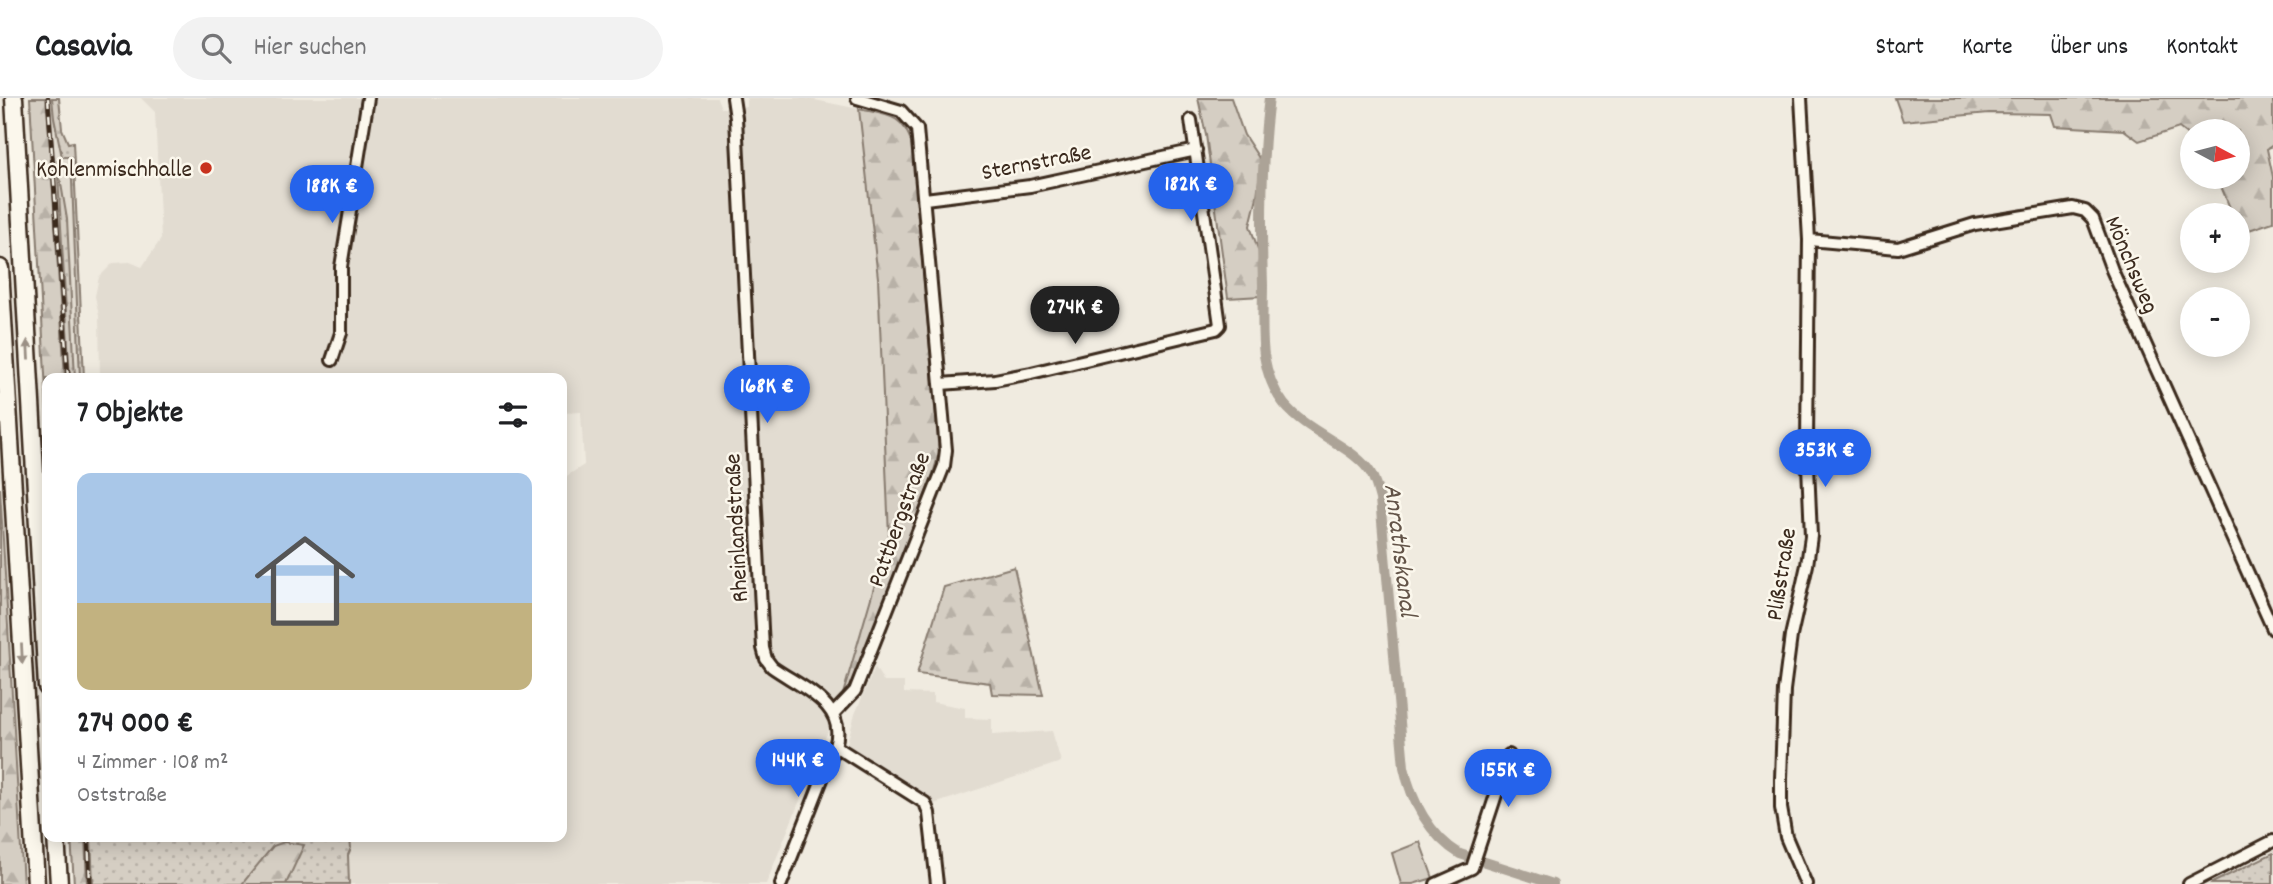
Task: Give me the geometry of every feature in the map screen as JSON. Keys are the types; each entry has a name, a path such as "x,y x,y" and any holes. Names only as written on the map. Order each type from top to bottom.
{"highway":[{"path":"14,98 42,598"},
{"path":"0,268 36,884"},
{"path":"56,842 59,884"}],"street":[{"path":"332,360 341,332 341,267 368,98"},
{"name":"Rheinlandstraße","path":"733,98 736,114 763,648 772,667 825,703 834,713"},
{"name":"Pattbergstraße","path":"834,713 855,691 943,466 946,450 919,138 911,120 901,111 857,98"},
{"name":"Plißstraße","path":"1801,98 1810,240 1807,442 1811,536 1789,649 1784,690 1781,808 1786,837 1806,884"},
{"path":"941,384 995,380 1031,373 1216,329 1220,325 1191,120"},
{"name":"Sternstraße","path":"925,199 1030,186 1196,150"},
{"name":"Mönchsweg","path":"1810,240 1898,247 1975,224 2073,208 2085,211 2093,219 2112,270 2273,629"},
{"path":"781,884 835,746 839,725 834,713"},
{"path":"835,746 925,803 929,813 937,884"},
{"path":"1436,884 1469,870 1474,864 1509,755"},
{"path":"2189,884 2273,841"}],"shaded area":[{"path":"47,98 52,98 54,118 71,157 80,373 75,373 67,219 58,168 70,373 65,373"},
{"path":"141,98 717,98 721,108 747,107 747,98 805,98 859,109 878,278 889,536 843,694 766,884 349,884 350,842 567,842 567,476 584,465 581,412 567,413 567,373 100,373 99,316 95,296 99,277 113,263 130,262 142,267 161,239 155,112"},
{"path":"875,667 884,682 904,682 904,693 933,694 933,702 965,708 965,718 992,719 992,735 1052,731 1061,762 934,804 846,747 855,714"}],"green space":[{"path":"30,98 47,98 65,373 45,373"},
{"path":"52,98 59,98 62,129 68,143 73,142 84,373 80,373 71,157 62,157"},
{"path":"1198,98 1231,98 1244,135 1261,161 1250,226 1260,255 1261,296 1228,298 1206,135"},
{"path":"1895,98 2273,98 2273,145 2267,149 2273,177 2273,222 2250,230 2250,203 2228,203 2222,189 2250,189 2250,119 2180,119 2180,129 2139,141 2124,130 2055,126 2051,114 1989,113 1903,121"},
{"path":"859,109 886,115 899,122 909,135 912,145 939,453 852,685 843,694 889,536 878,278"},
{"path":"57,160 67,219 75,373 70,373"},
{"path":"0,488 23,884 0,884"},
{"path":"1014,567 1043,695 992,694 990,683 917,674 944,587"},
{"path":"71,842 85,842 87,884 74,884"},
{"path":"91,842 350,842 349,884 93,884"},
{"path":"284,842 304,845 286,884 242,884 273,846"},
{"path":"1420,842 1433,878 1413,884 1401,884 1392,853"},
{"path":"2273,853 2273,884 2210,884"}],"waterway":[{"name":"Anrathskanal","path":"1269,98 1264,144 1262,215 1262,329 1265,362 1274,387 1293,414 1359,460 1370,472 1375,483 1380,499 1404,767 1411,792 1431,828 1460,854 1553,884"}],"railway":[{"path":"48,98 68,373"},
{"path":"88,842 90,884"}],"place":[{"name":"Kohlenmischhalle","path":"206,168"}]}
